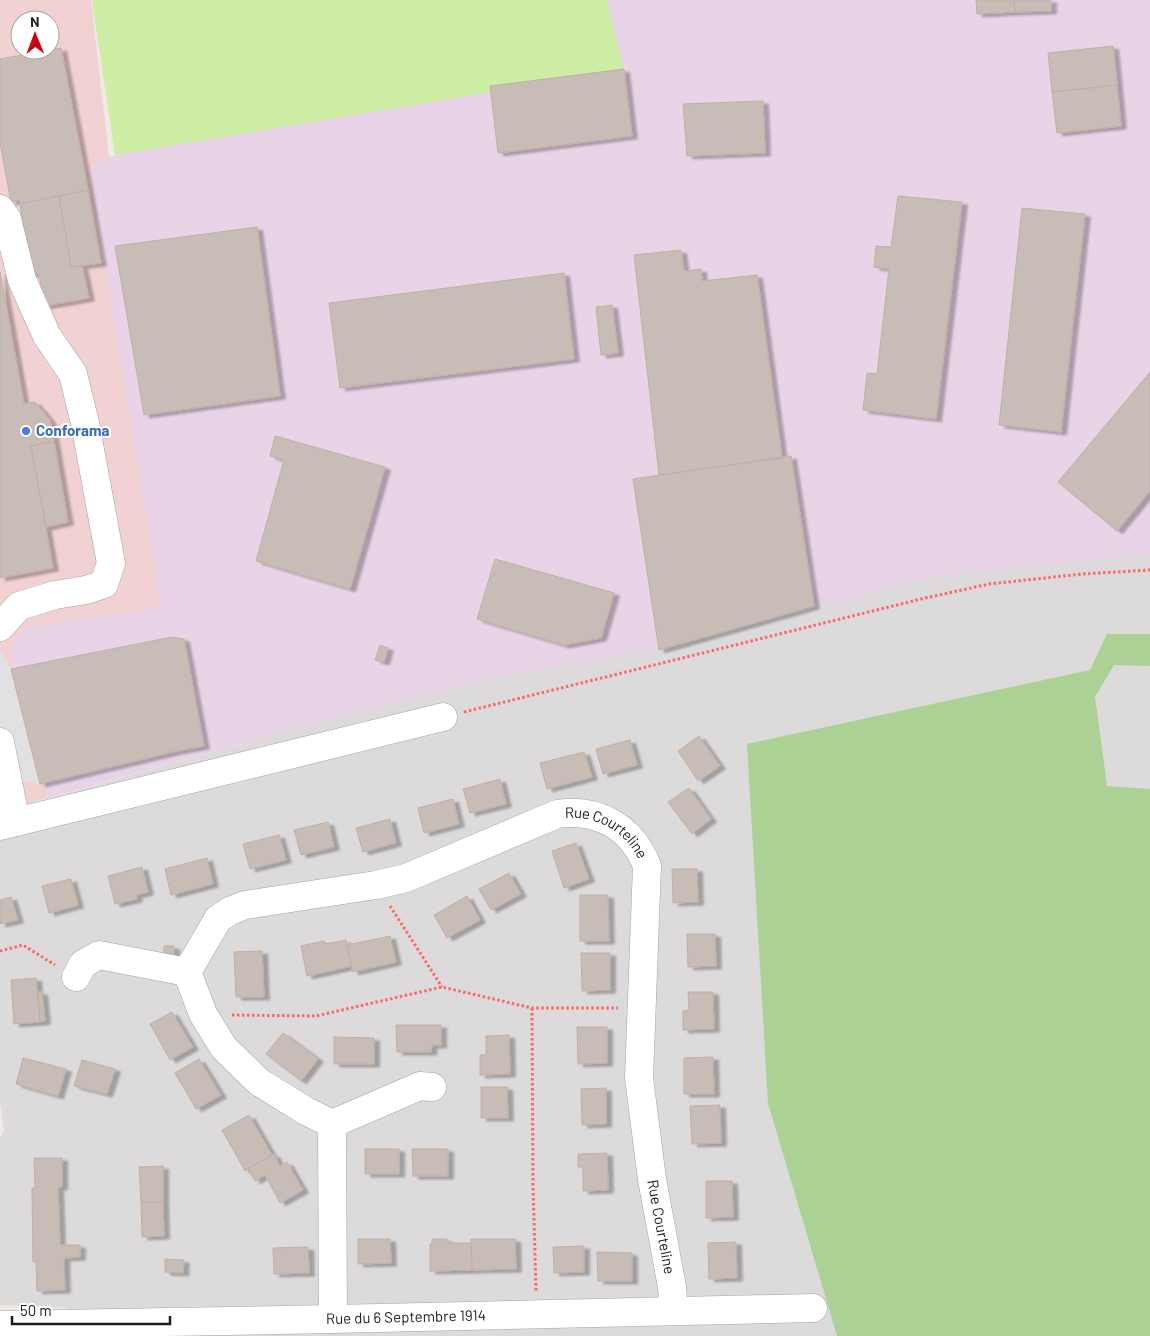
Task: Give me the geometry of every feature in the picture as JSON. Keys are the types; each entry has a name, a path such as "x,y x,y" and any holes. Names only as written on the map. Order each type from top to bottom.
{"street":[{"path":"0,209 7,219 22,280 47,336 73,374 85,423 111,563 104,584 86,590 55,595 19,606 0,627"},
{"path":"0,742 8,824 443,717"},
{"name":"Rue Courteline","path":"187,972 218,919 230,911 245,905 376,885 406,878 557,814 582,813 605,819 617,826 637,846 642,853 646,866 640,1078 652,1179 672,1287 674,1310"},
{"path":"76,977 83,964 99,956 187,972 203,1014 224,1048 259,1082 306,1111 332,1124 420,1086 432,1087"},
{"path":"332,1124 333,1319"},
{"name":"Rue du 6 Septembre 1914","path":"0,1325 813,1308"}],"path":[{"path":"443,717 921,599 989,584 1082,574 1150,570"},
{"path":"376,885 442,987"},
{"path":"0,952 23,945 76,977"},
{"path":"203,1014 316,1016 442,987 532,1008 641,1008"},
{"path":"532,1008 536,1314"}],"shaded area":[{"path":"0,0 91,0 161,607 26,628 9,649 48,798 0,812"},
{"path":"607,0 1150,0 1150,557 1092,560 932,577 666,647 474,682 345,715 48,798 9,649 26,628 161,607 89,166 115,155 623,70"},
{"path":"1150,557 1150,1336 71,1336 68,1308 0,1305 0,1138 4,1131 0,1102 0,812 345,715 474,682 666,647 932,577"},
{"path":"0,650 11,669 40,784 13,778 0,803"}],"green space":[{"path":"92,0 607,0 624,70 115,155"},
{"path":"1107,634 1150,634 1150,666 1114,665 1095,697 1107,786 1150,789 1150,1336 837,1336 768,1103 747,744 1090,670"}],"building":[{"path":"976,0 1014,0 1015,12 977,14"},
{"path":"1014,0 1051,0 1051,11 1015,12"},
{"path":"1113,46 1117,85 1052,92 1048,53"},
{"path":"60,48 88,190 20,204 20,200 11,202 0,143 0,59 10,57 10,60 60,60"},
{"path":"624,69 632,136 498,153 490,86"},
{"path":"1117,85 1121,126 1057,133 1052,92"},
{"path":"763,101 765,153 687,156 683,104"},
{"path":"88,190 101,263 71,267 59,196"},
{"path":"59,196 71,267 82,266 89,298 44,306 39,273 31,274 20,204"},
{"path":"898,196 962,202 936,419 863,410 867,373 877,374 889,269 874,267 876,246 891,247"},
{"path":"1022,208 1085,214 1061,432 999,425"},
{"path":"257,227 280,396 144,415 115,246"},
{"path":"681,250 684,271 701,269 702,281 757,275 782,458 659,475 634,255"},
{"name":"Conforama","path":"0,272 24,404 35,402 50,420 54,441 31,446 53,568 0,578"},
{"path":"564,273 574,359 340,388 329,303"},
{"path":"612,305 618,353 601,355 596,307"},
{"path":"1150,372 1150,491 1117,531 1058,482"},
{"path":"275,436 385,467 350,589 256,561 284,460 270,456"},
{"path":"54,441 68,522 46,527 31,446"},
{"path":"791,456 814,606 659,650 633,479"},
{"path":"495,559 614,593 601,638 564,645 477,619"},
{"path":"172,637 184,639 204,746 40,784 11,669"},
{"path":"380,645 388,648 384,662 375,660"},
{"path":"699,736 720,766 698,781 678,751"},
{"path":"630,740 637,765 603,774 596,749"},
{"path":"584,752 592,777 547,789 540,763"},
{"path":"500,779 506,804 470,813 463,789"},
{"path":"689,788 711,819 692,834 668,802"},
{"path":"453,799 459,824 424,833 418,808"},
{"path":"390,819 396,843 363,852 356,828"},
{"path":"328,822 334,847 301,855 294,830"},
{"path":"279,835 286,860 250,869 243,844"},
{"path":"576,843 589,879 564,888 552,851"},
{"path":"207,858 213,884 171,895 165,869"},
{"path":"142,867 148,892 136,895 137,899 115,904 108,876"},
{"path":"672,869 697,869 698,902 673,903"},
{"path":"509,873 521,894 491,910 479,889"},
{"path":"71,879 78,905 49,913 42,886"},
{"path":"580,895 608,895 609,941 580,941"},
{"path":"467,896 480,920 447,938 434,915"},
{"path":"11,897 18,920 0,924 0,900"},
{"path":"687,934 715,934 716,966 688,967"},
{"path":"390,936 396,962 353,972 347,945"},
{"path":"346,940 352,966 307,976 301,946 324,941 325,944"},
{"path":"164,946 174,946 174,958 164,958"},
{"path":"262,951 264,997 236,997 234,952"},
{"path":"581,953 610,953 610,990 582,991"},
{"path":"36,978 40,1022 14,1024 11,980"},
{"path":"38,992 42,992 45,1021 40,1022"},
{"path":"688,992 713,992 714,1029 683,1030 683,1011 689,1010"},
{"path":"172,1012 193,1047 170,1060 150,1024"},
{"path":"396,1025 441,1025 441,1045 432,1045 431,1052 397,1052"},
{"path":"577,1027 607,1027 607,1063 578,1064"},
{"path":"283,1033 318,1059 301,1081 266,1054"},
{"path":"509,1035 510,1074 480,1075 480,1055 486,1055 486,1036"},
{"path":"334,1037 374,1038 374,1064 334,1064"},
{"path":"713,1057 714,1094 684,1094 684,1058"},
{"path":"23,1058 66,1069 58,1096 16,1084"},
{"path":"199,1059 221,1095 196,1109 175,1073"},
{"path":"82,1060 115,1069 107,1094 74,1086"},
{"path":"481,1087 507,1087 508,1118 481,1118"},
{"path":"606,1088 606,1124 582,1125 581,1089"},
{"path":"720,1105 721,1143 692,1144 690,1106"},
{"path":"249,1115 272,1155 245,1171 222,1130"},
{"path":"365,1149 399,1149 399,1174 365,1174"},
{"path":"412,1149 448,1149 448,1176 413,1176"},
{"path":"607,1153 608,1190 583,1191 583,1167 578,1167 578,1154"},
{"path":"274,1154 280,1166 287,1162 303,1190 280,1203 265,1175 255,1181 248,1168"},
{"path":"34,1158 62,1158 62,1187 58,1187 60,1245 80,1245 80,1257 64,1258 65,1290 37,1291 36,1262 33,1262 32,1188 35,1188"},
{"path":"163,1166 163,1202 141,1202 139,1167"},
{"path":"706,1181 732,1181 733,1217 706,1218"},
{"path":"141,1202 163,1202 164,1236 142,1237"},
{"path":"358,1239 390,1239 391,1263 358,1264"},
{"path":"432,1239 447,1239 447,1243 471,1243 472,1270 430,1271 430,1244 432,1244"},
{"path":"471,1239 515,1239 516,1269 472,1270"},
{"path":"736,1242 737,1278 709,1279 708,1243"},
{"path":"584,1246 584,1272 554,1273 553,1247"},
{"path":"308,1247 309,1273 274,1274 273,1248"},
{"path":"597,1252 632,1253 632,1281 598,1281"},
{"path":"165,1259 184,1260 183,1273 165,1272"}],"place":[{"name":"Conforama","path":"26,431"}]}
